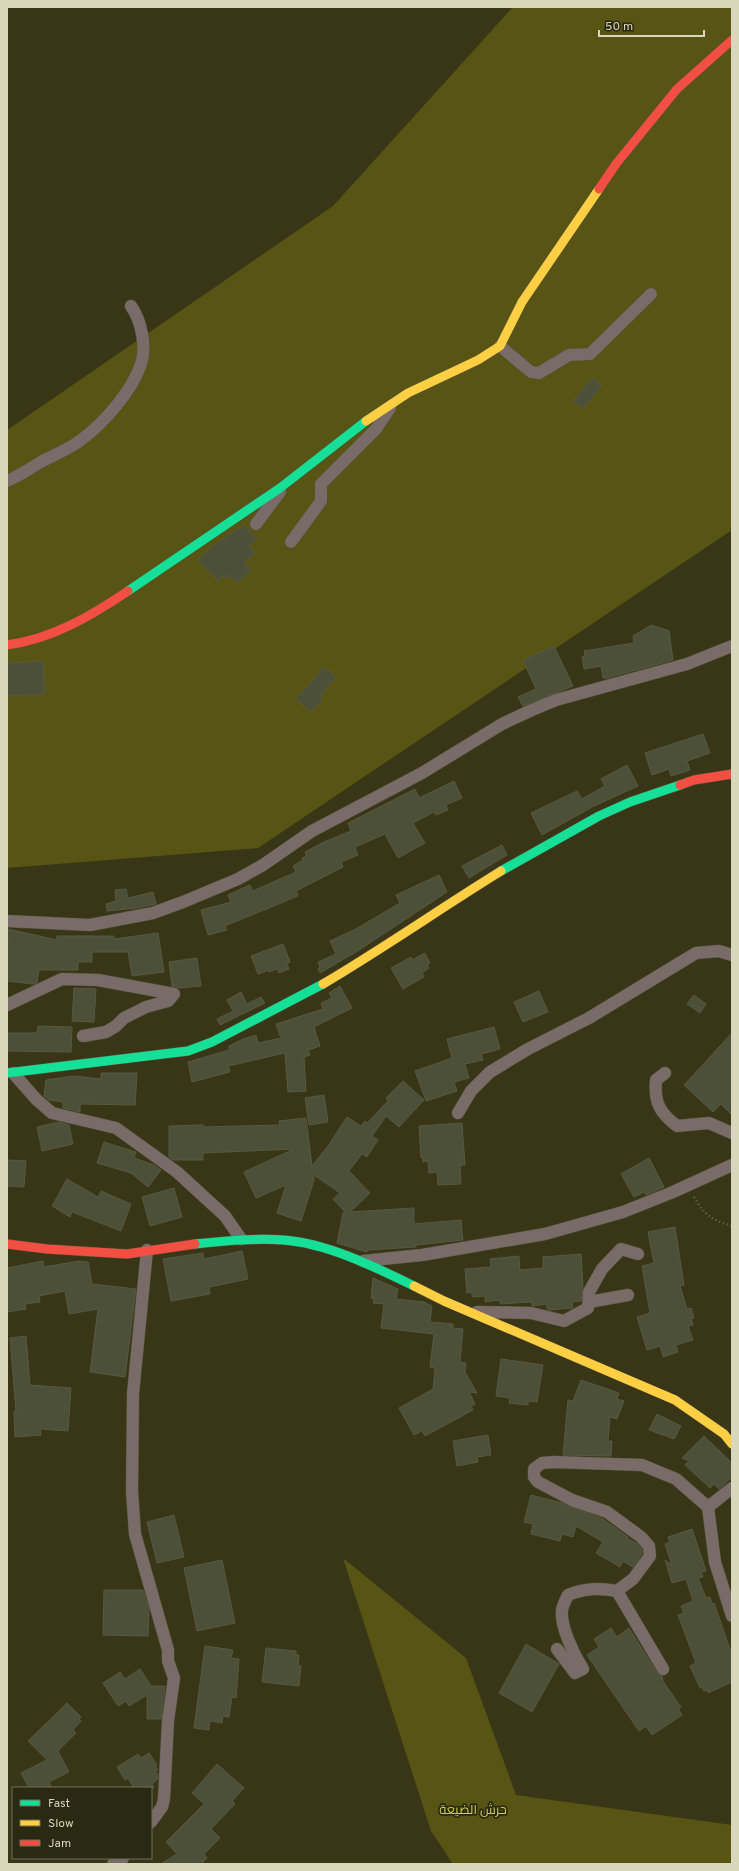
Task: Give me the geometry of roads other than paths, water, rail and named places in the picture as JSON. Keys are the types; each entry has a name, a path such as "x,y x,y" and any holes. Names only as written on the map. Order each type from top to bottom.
{"street":[{"path":"7,645 28,642 62,630 104,607 285,484 347,434 408,393 478,360 500,346 522,302 546,264 616,164 677,89 732,40 732,30"},
{"path":"500,346 531,372 539,373 568,355 590,354 651,294"},
{"path":"7,481 61,453 82,439 107,416 127,393 141,364 143,348 136,313 131,306"},
{"path":"291,542 321,501 321,484 376,430 388,410 408,393"},
{"path":"256,524 285,484"},
{"path":"7,921 90,925 153,913 183,902 238,879 263,865 312,831 422,773 502,724 532,710 556,700 686,664 732,646"},
{"path":"10,1073 188,1051 212,1042 302,996 362,961 422,920 501,871 599,816 630,802 694,780 732,774"},
{"path":"458,1113 471,1091 490,1072 528,1049 589,1018 696,953 707,950 719,950 732,955"},
{"path":"7,1005 62,980 98,980 174,994 168,1001 146,1007 124,1018 116,1026 106,1032 83,1036"},
{"path":"10,1073 52,1113 116,1128 177,1172 225,1216 241,1239"},
{"path":"665,1073 656,1080 655,1094 663,1115 678,1126 709,1123 732,1133"},
{"path":"363,1261 422,1255 546,1234 623,1212 688,1186 732,1165"},
{"path":"7,1244 47,1249 120,1254 241,1239 284,1240 306,1244 363,1261 467,1312 675,1400 728,1432 732,1444"},
{"path":"148,1250 133,1394 132,1491 135,1534 168,1650 168,1661 174,1678 168,1721 164,1799 162,1808 152,1821"},
{"path":"467,1312 531,1313 564,1321 588,1308 589,1292 602,1269 621,1250 638,1254"},
{"path":"589,1302 628,1295"},
{"path":"558,1649 575,1673 583,1669 575,1657 566,1634 562,1610 568,1595 582,1590 599,1588 617,1590 633,1579 646,1562 650,1556 650,1546 641,1536 607,1512 572,1500 538,1482 534,1478 534,1469 542,1464 554,1462 642,1465 676,1479 708,1508 715,1562 732,1616"},
{"path":"708,1508 732,1488"},
{"path":"617,1590 663,1669"}],"park label":[{"name":"حرش الضيعة","path":"473,1811"}]}
